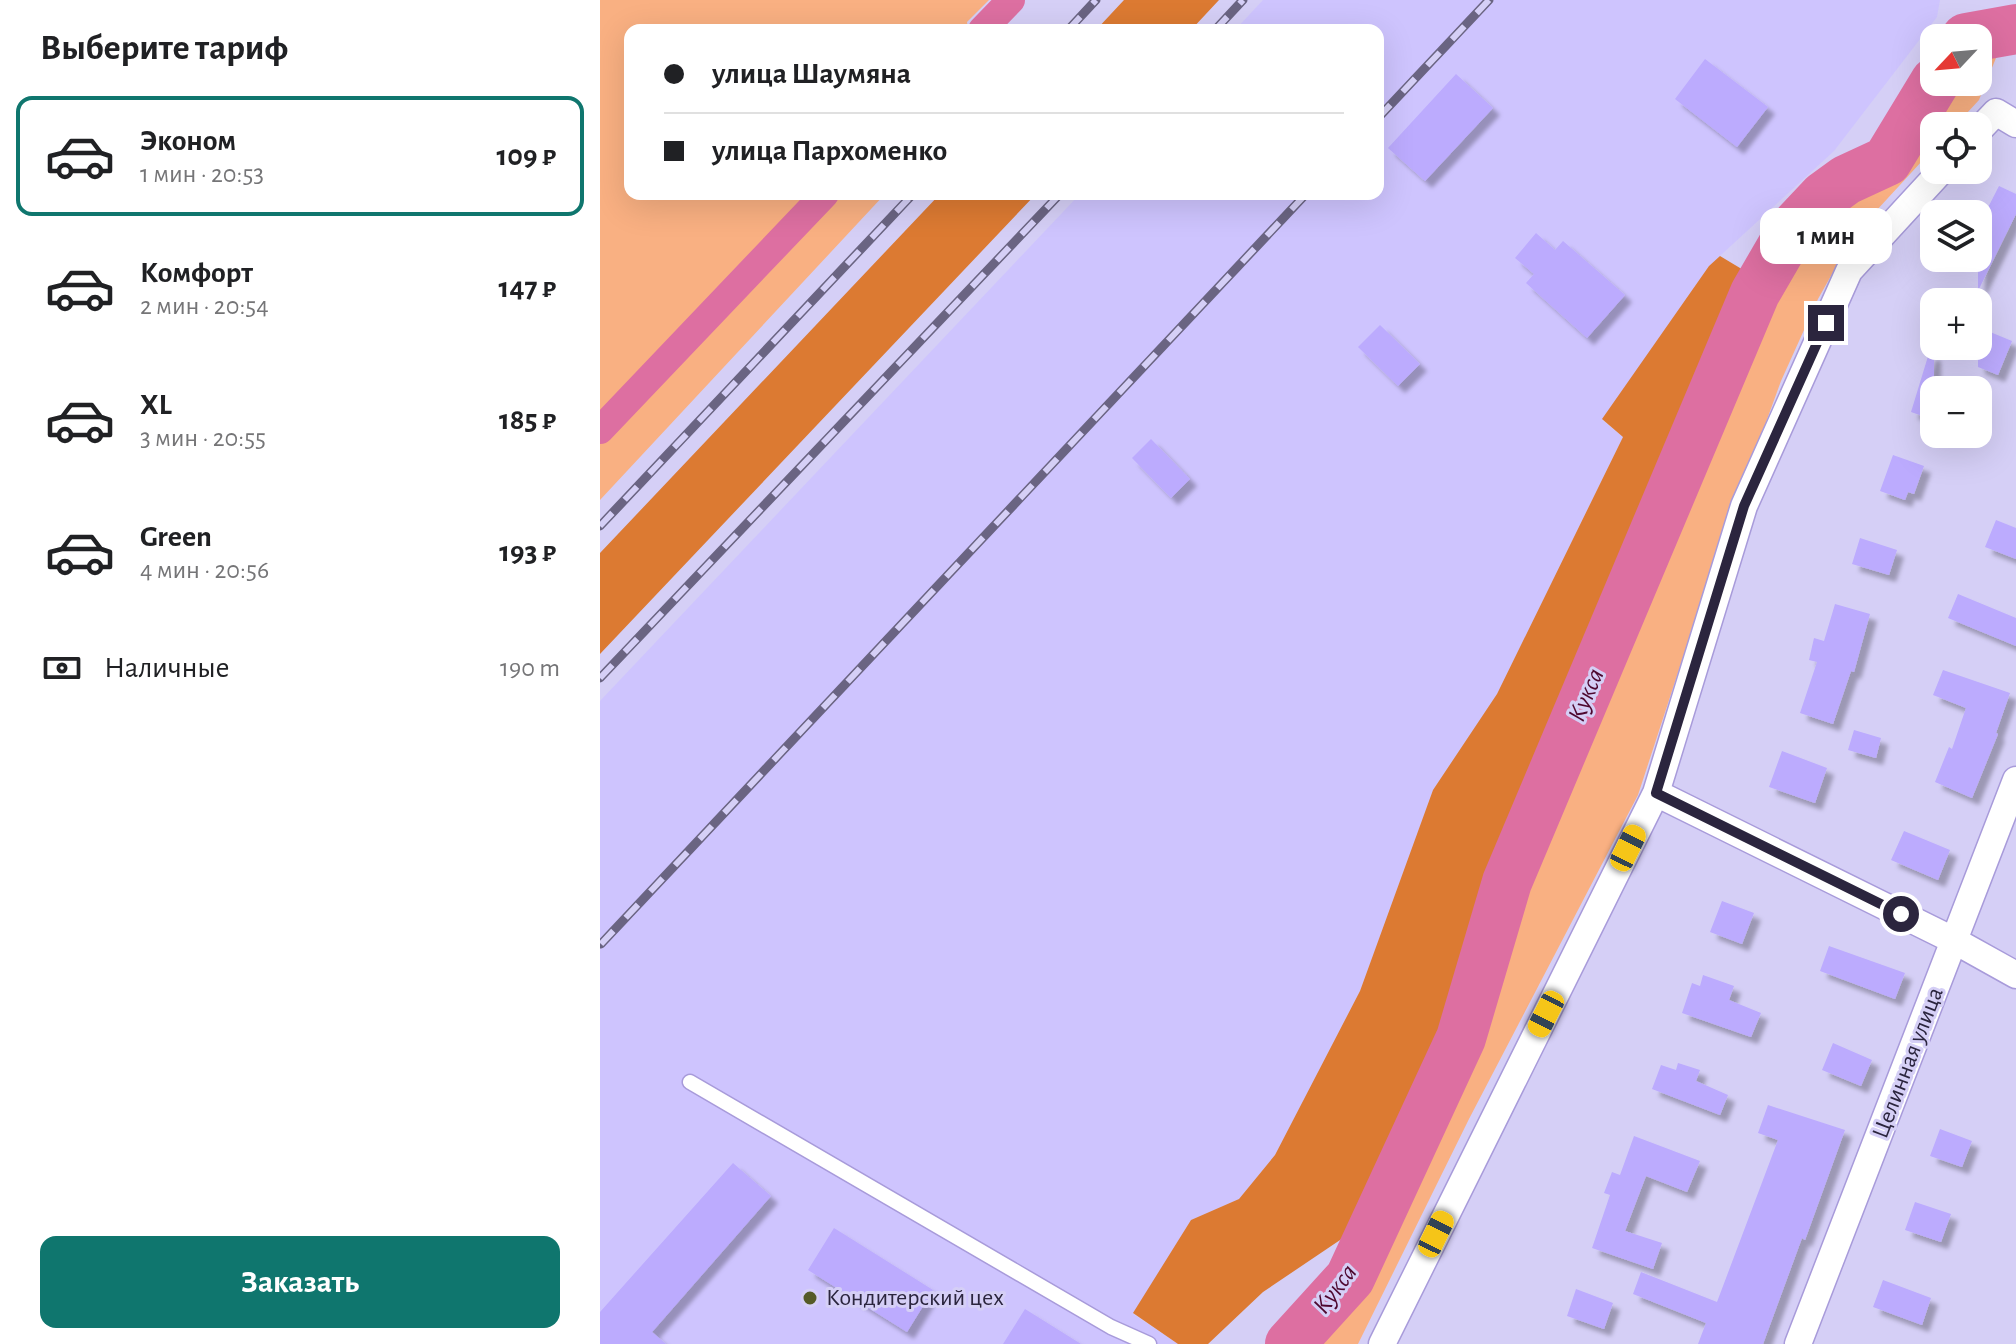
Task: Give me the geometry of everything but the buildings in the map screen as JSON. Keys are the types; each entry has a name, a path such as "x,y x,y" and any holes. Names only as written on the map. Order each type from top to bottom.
{"street":[{"path":"1382,1344 1656,793 1744,506 1849,271 1929,184"},
{"name":"Целинная улица","path":"1798,1344 2016,780"},
{"path":"1656,793 1955,941 2016,975"}],"lane":[{"path":"690,1082 1111,1327 1149,1344"}],"shaded area":[{"path":"600,0 989,0 967,24 624,24 624,200 879,200 600,500"},
{"path":"1124,0 1219,0 1197,24 1102,24"},
{"path":"1263,0 1940,0 1937,17 1932,24 1920,24 1920,39 1834,151 1709,266 1602,420 1623,437 1497,694 1433,790 1360,991 1275,1155 1239,1199 1191,1220 1133,1314 1178,1344 600,1344 600,701 1074,200 1384,200 1384,24 1241,24"},
{"path":"1992,48 2000,48 1992,68"},
{"path":"1942,96 1981,96 1968,112 1931,112"},
{"path":"1920,129 1920,163 1846,249 1818,299 1781,381 1705,590 1638,795 1469,1119 1358,1344 1303,1344 1363,1275 1480,1018 1525,868 1773,285 1838,202 1891,171"},
{"path":"934,200 1030,200 600,654 600,553"},
{"path":"1720,256 1750,274 1681,441 1551,726 1500,868 1449,1034 1349,1234 1263,1292 1208,1344 1178,1344 1133,1313 1191,1220 1239,1199 1275,1155 1360,991 1433,790 1497,694 1623,437 1602,419 1709,266"}],"waterway":[{"path":"988,24 1011,0"},
{"name":"Кукса","path":"1992,33 2016,29"},
{"name":"Кукса","path":"1290,1344 1350,1278 1461,1038 1507,882 1755,293 1791,231 1824,196 1846,180 1887,161 1926,96"},
{"path":"600,430 819,200"}],"railway":[{"path":"1074,24 1096,0"},
{"path":"1221,24 1243,0"},
{"path":"1384,112 1489,0"},
{"path":"600,526 907,200"},
{"path":"600,678 1054,200"},
{"path":"601,944 1300,200"}],"place":[{"name":"Кондитерский цех","path":"810,1298"}],"route":[{"path":"1826,323 1744,506 1656,793 1901,914"}]}
